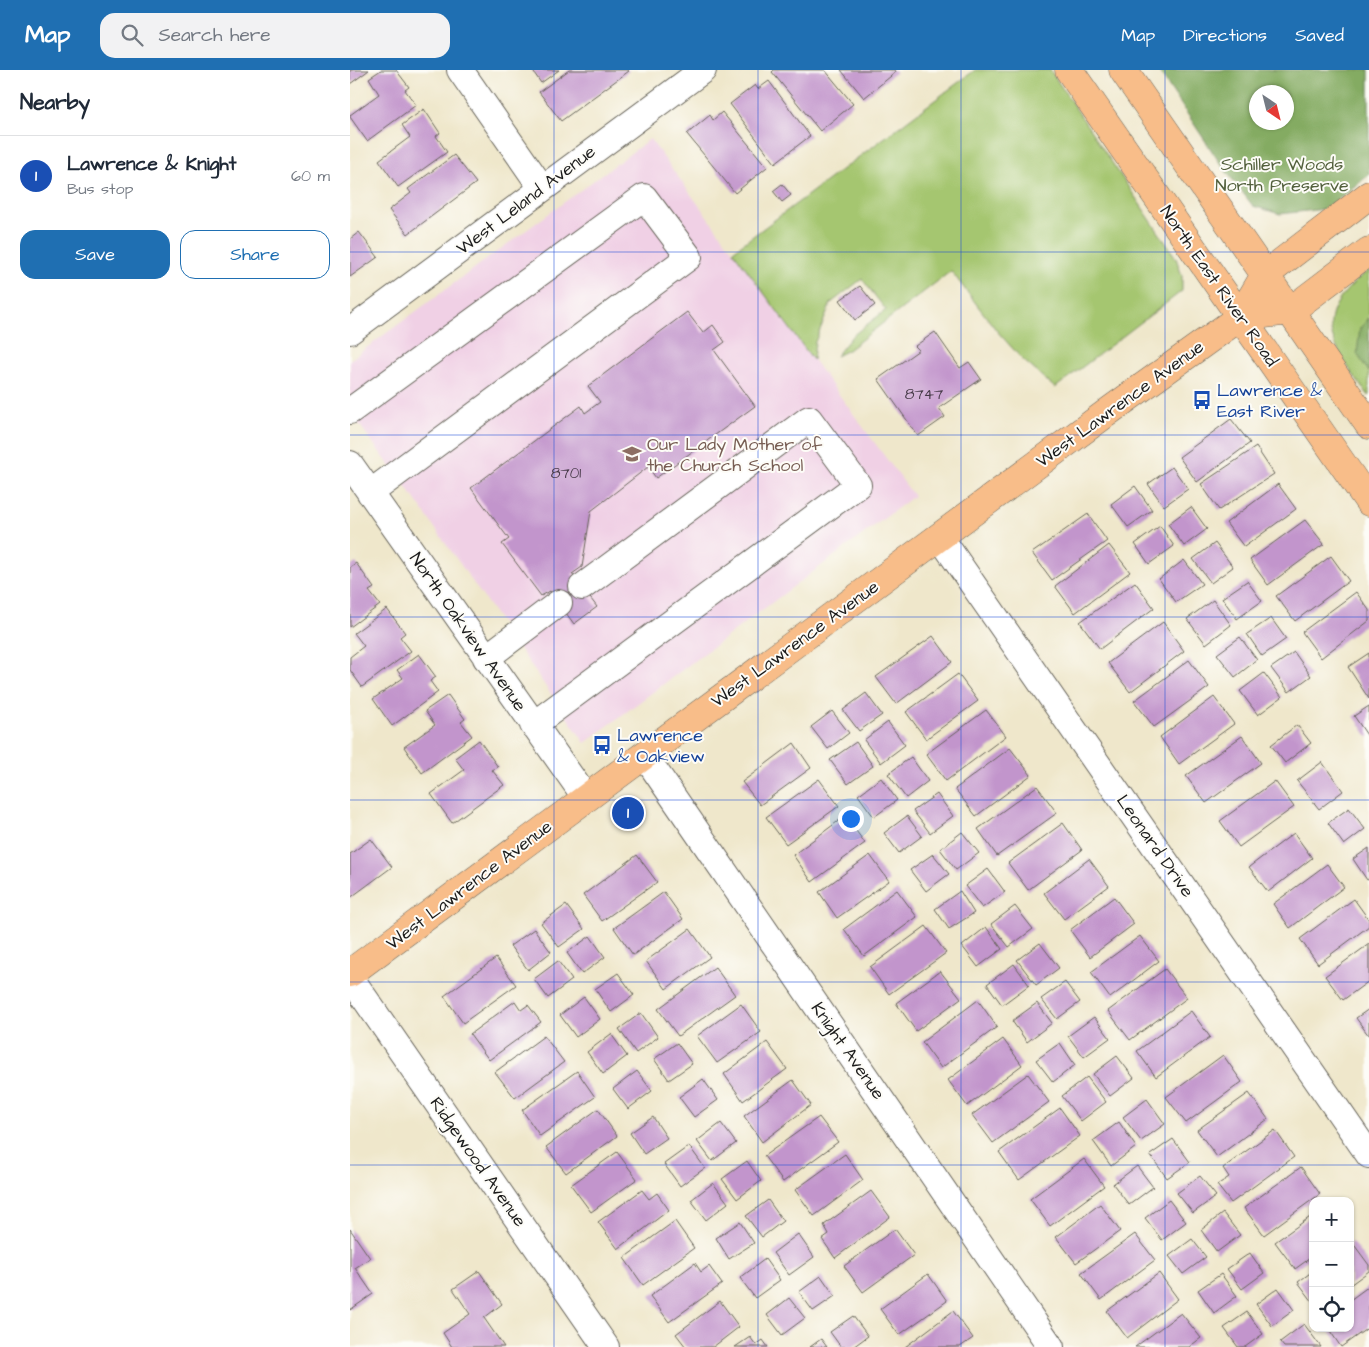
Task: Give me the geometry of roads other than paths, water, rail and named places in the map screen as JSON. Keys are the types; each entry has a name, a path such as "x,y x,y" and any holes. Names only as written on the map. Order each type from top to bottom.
{"main road":[{"name":"North East River Road","path":"1069,70 1369,502"},
{"path":"1123,70 1369,426"},
{"path":"1240,316 1265,275 1369,196"},
{"path":"1240,316 1290,312 1369,251"},
{"name":"West Lawrence Avenue","path":"350,975 586,798 1240,316"}],"street":[{"path":"460,70 542,188"},
{"name":"West Leland Avenue","path":"350,331 703,70"},
{"path":"350,411 644,197 689,257 370,493"},
{"path":"533,725 858,485 809,419 582,587"},
{"name":"North Oakview Avenue","path":"350,464 586,798"},
{"name":"Leonard Drive","path":"940,537 1367,1146"},
{"path":"486,658 559,603"},
{"name":"Knight Avenue","path":"645,756 1051,1347"},
{"name":"Ridgewood Avenue","path":"350,975 606,1347"}],"place":[{"name":"Lawrence & East River","path":"1202,400"},
{"name":"Our Lady Mother of the Church School","path":"632,454"},
{"name":"Lawrence & Oakview","path":"602,745"},
{"name":"Lawrence & Knight","path":"628,813"}],"park label":[{"name":"Schiller Woods North Preserve","path":"1282,174"}]}
